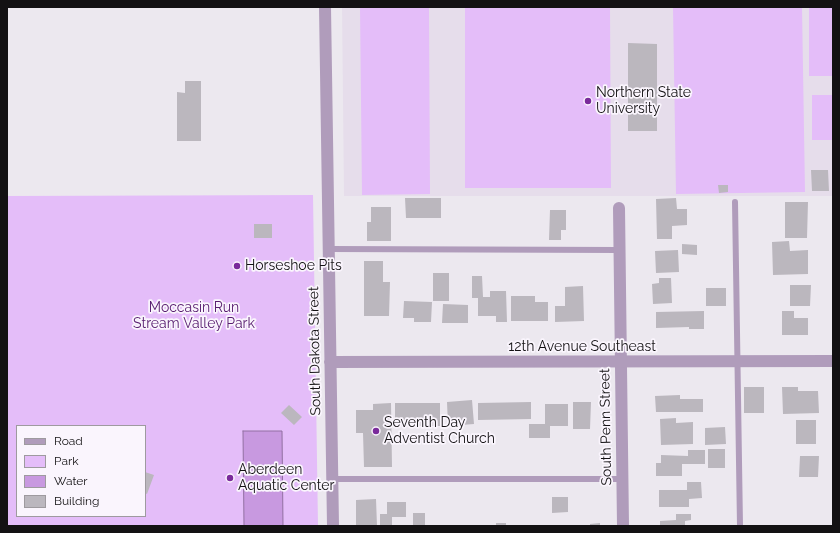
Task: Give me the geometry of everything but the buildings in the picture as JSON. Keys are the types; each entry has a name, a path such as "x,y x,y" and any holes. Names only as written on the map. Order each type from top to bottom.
{"street":[{"name":"South Dakota Street","path":"325,7 333,526"},
{"name":"South Penn Street","path":"619,208 623,526"},
{"name":"12th Avenue Southeast","path":"330,362 833,361"}],"lane":[{"path":"735,202 740,526"},
{"path":"328,249 619,250"},
{"path":"332,479 622,479"}],"shaded area":[{"name":"Northern State University","path":"342,7 833,7 833,196 344,196"}],"green space":[{"path":"360,7 429,7 430,194 362,195"},
{"path":"465,7 610,7 611,188 465,188"},
{"path":"673,7 802,7 805,192 676,194"},
{"path":"809,7 833,7 833,76 809,76"},
{"path":"812,95 833,95 833,140 812,140"},
{"name":"Moccasin Run Stream Valley Park","path":"313,195 318,526 7,526 7,196"}],"water":[{"path":"243,431 282,431 283,526 244,526"}],"place":[{"name":"Northern State University","path":"588,101"},
{"name":"Horseshoe Pits","path":"237,266"},
{"name":"Seventh Day Adventist Church","path":"376,431"},
{"name":"Aberdeen Aquatic Center","path":"230,478"}]}
